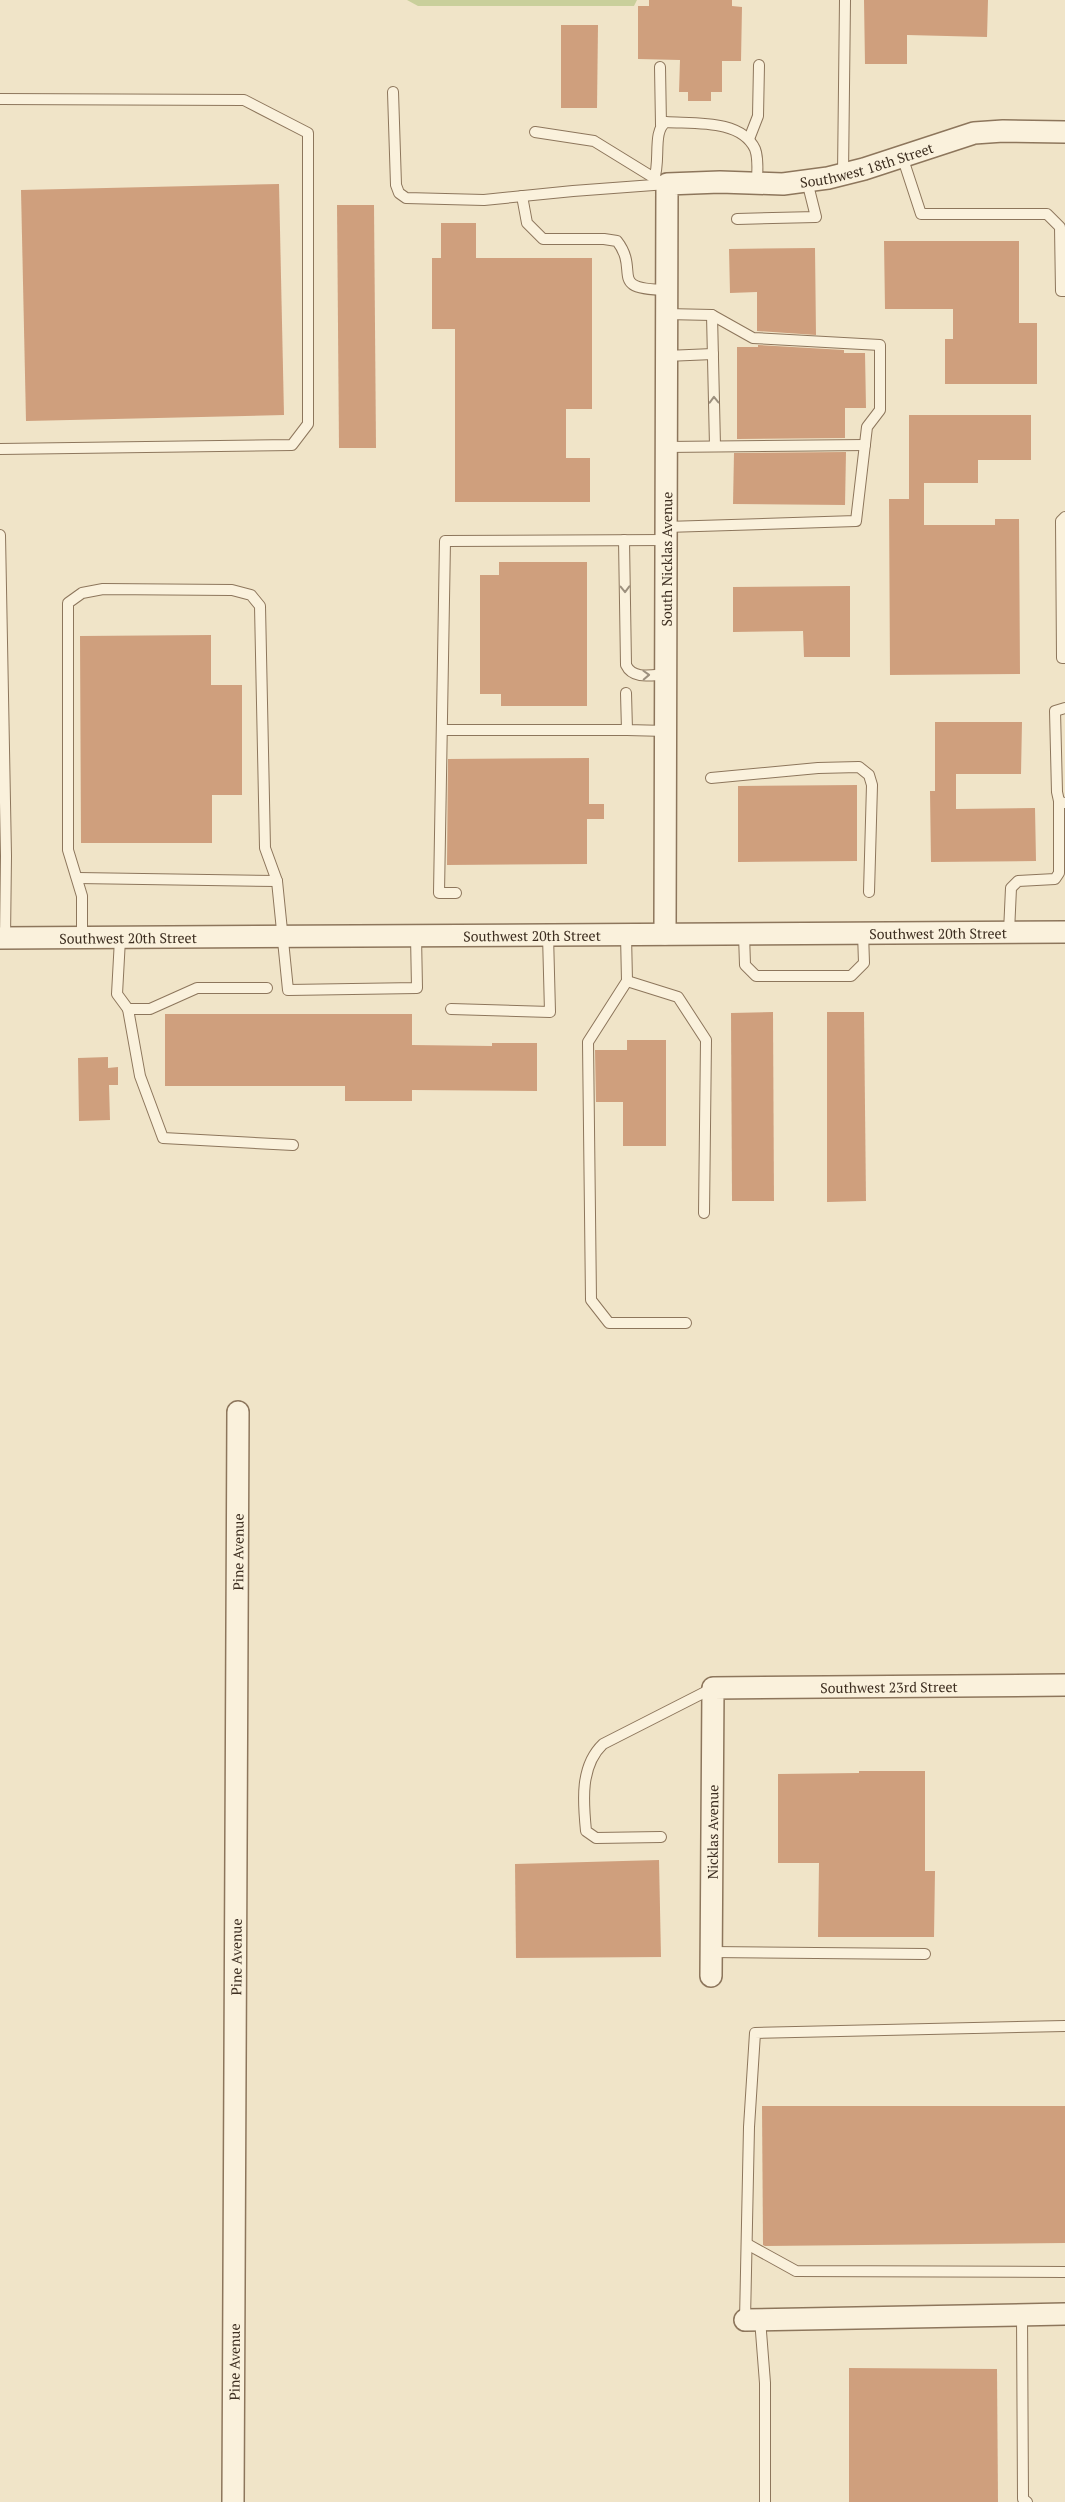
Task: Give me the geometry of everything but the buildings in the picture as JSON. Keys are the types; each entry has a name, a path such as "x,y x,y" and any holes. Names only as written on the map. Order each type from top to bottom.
{"street":[{"name":"Southwest 18th Street","path":"660,182 783,184 843,174 974,133 1003,131 1065,132"},
{"name":"South Nicklas Avenue","path":"660,182 666,290 665,934"},
{"name":"Southwest 20th Street","path":"3,938 1065,932"},
{"name":"Pine Avenue","path":"233,2502 238,1412"},
{"name":"Southwest 23rd Street","path":"713,1688 1065,1685"},
{"name":"Nicklas Avenue","path":"711,1976 713,1688"},
{"path":"753,2319 1065,2314"}],"lane":[{"path":"843,174 845,0"},
{"path":"749,139 758,116 759,65"},
{"path":"660,67 660,125 657,133 660,182"},
{"path":"393,92 396,185 398,193 406,198 475,200 660,182"},
{"path":"0,98 244,100 308,133 308,424 292,445 0,449"},
{"path":"660,125 666,122 725,126 738,131 749,139 756,151 757,184"},
{"path":"535,132 594,141 660,182"},
{"path":"902,156 921,214 1047,214 1060,227 1061,291 1065,291"},
{"path":"737,219 816,217 807,181"},
{"path":"522,196 528,223 543,239 604,239 617,241 626,253 626,276 631,286 643,290 666,290"},
{"path":"456,893 439,893 445,541 624,540 666,534 856,521 867,427 880,410 880,344 753,338 712,315 666,314"},
{"path":"712,315 715,446"},
{"path":"666,356 713,354"},
{"path":"666,447 865,445"},
{"path":"1065,518 1061,521 1062,658 1065,658"},
{"path":"0,535 6,856 3,938"},
{"path":"624,540 626,665 628,671 635,675 666,674"},
{"path":"82,938 82,896 68,850 68,603 82,592 103,589 232,590 251,595 260,606 266,848 277,881 288,990 417,988 416,936"},
{"path":"626,692 627,730"},
{"path":"1009,932 1011,888 1013,884 1018,881 1055,879 1058,873 1062,802 1055,711 1065,708"},
{"path":"442,730 666,730"},
{"path":"711,778 818,768 859,767 869,775 872,785 869,892"},
{"path":"78,878 277,881"},
{"path":"744,934 745,965 756,976 851,976 864,962 863,933"},
{"path":"451,1010 550,1012 548,935"},
{"path":"626,935 627,981 588,1042 591,1300 609,1323 686,1323"},
{"path":"120,938 118,994 128,1008 140,1076 163,1138 293,1145"},
{"path":"627,981 678,997 706,1040 704,1213"},
{"path":"128,1008 150,1009 197,988 266,988"},
{"path":"661,1837 596,1838 586,1831 586,1771 592,1754 602,1744 713,1688"},
{"path":"711,1952 925,1954"},
{"path":"765,2502 765,2383 753,2319 747,2244 755,2033 1065,2026"},
{"path":"747,2244 796,2271 1065,2272"},
{"path":"1022,2315 1023,2499 1027,2502"}],"green space":[{"path":"407,0 637,0 634,6 418,6"}]}
